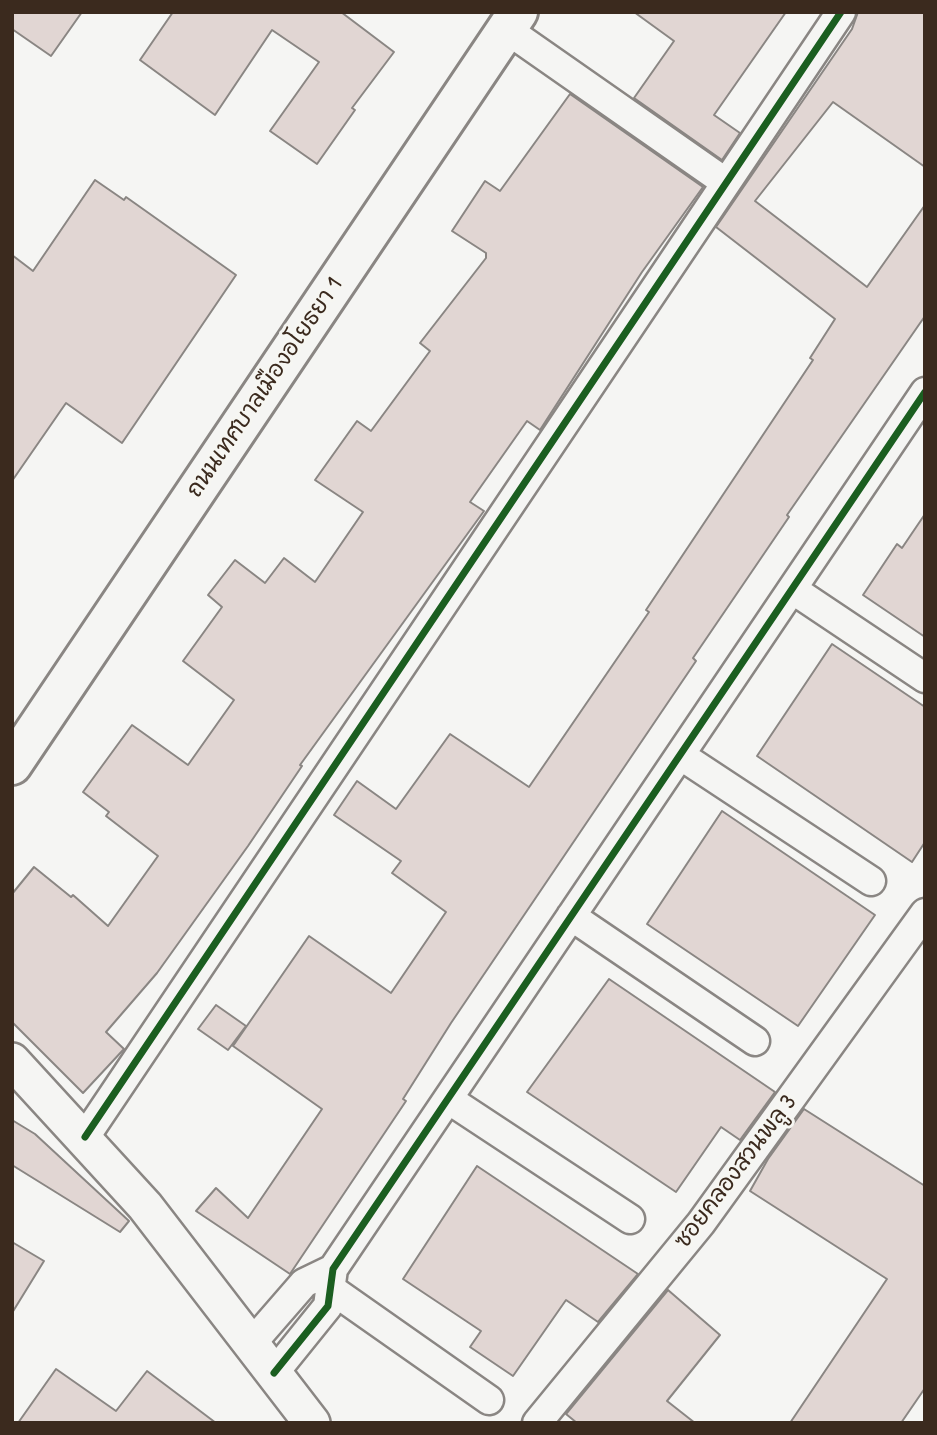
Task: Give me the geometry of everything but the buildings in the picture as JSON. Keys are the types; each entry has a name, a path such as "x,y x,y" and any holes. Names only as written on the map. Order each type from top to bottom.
{"main road":[{"name":"ถนนเทศบาลเมืองอโยธยา 1","path":"12,765 512,21"}],"street":[{"path":"85,1137 841,12"},
{"path":"512,21 725,182"},
{"path":"274,1373 448,1098 792,589 922,402"},
{"path":"792,589 925,678"},
{"path":"680,755 871,881"},
{"name":"ซอยคลองสวนพลู 3","path":"537,1423 701,1223 925,913"},
{"path":"571,916 755,1041"},
{"path":"12,1061 85,1137 145,1206 313,1423"},
{"path":"448,1098 630,1219"},
{"path":"251,1344 304,1283 328,1290 489,1400"}],"cycle path":[{"path":"85,1137 841,12"},
{"path":"274,1373 328,1306 333,1269 925,392"}]}
